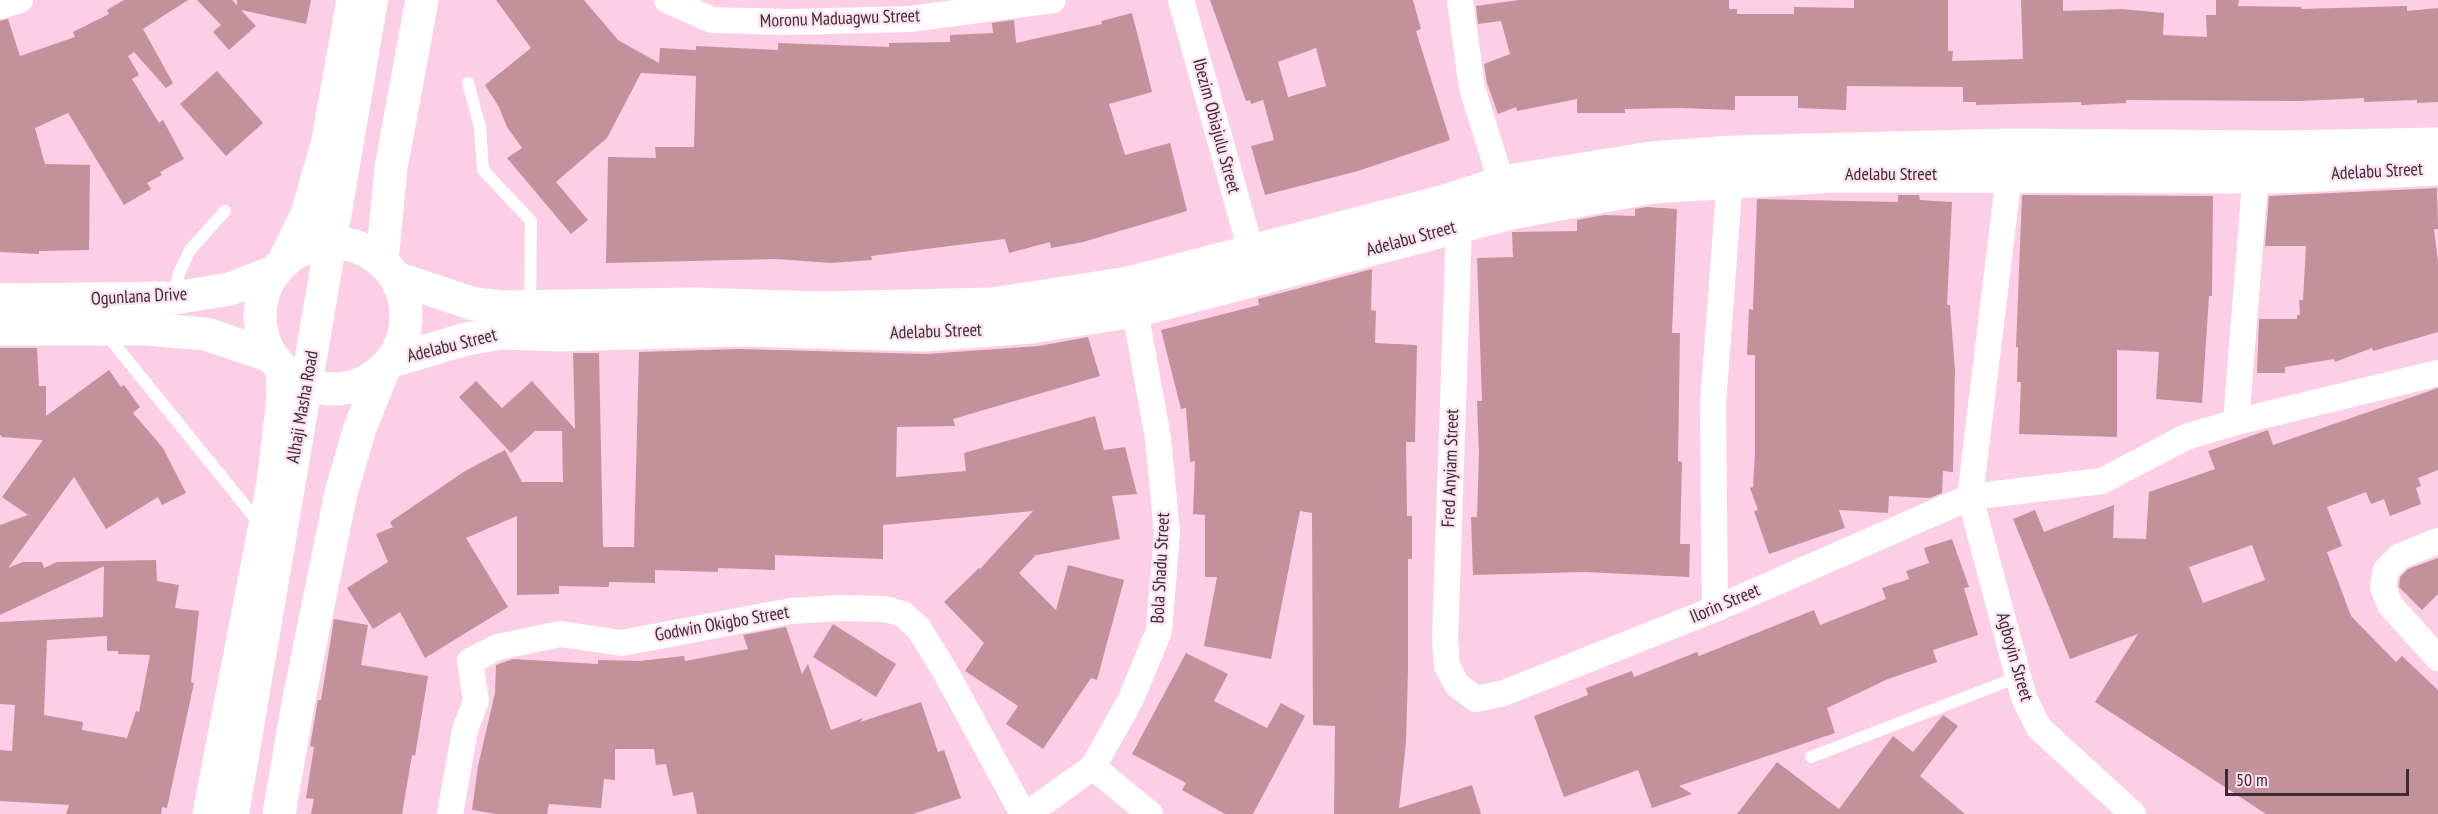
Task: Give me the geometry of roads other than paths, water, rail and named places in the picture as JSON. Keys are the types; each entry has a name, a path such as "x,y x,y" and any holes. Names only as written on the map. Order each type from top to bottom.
{"main road":[{"path":"209,814 265,530 283,399 276,362 260,328 261,299 307,214 328,141 353,0"},
{"path":"389,270 391,168 422,0"},
{"name":"Adelabu Street","path":"2257,161 2438,144"},
{"name":"Adelabu Street","path":"387,366 466,339 502,333 560,335 739,330 926,335 1031,327 1135,312 1255,266 1445,201 1653,187 1732,166 1834,176 2009,160 2257,161 2438,169"},
{"name":"Adelabu Street","path":"389,270 474,304 530,307 693,304 820,308 992,304 1255,266 1459,226 1507,198"},
{"path":"279,266 301,249 322,243 354,246 389,270 405,298 406,320 402,341 387,366 360,428 341,493 298,704 279,814"},
{"name":"Ogunlana Drive","path":"0,300 174,298 230,289 279,266"},
{"name":"Ogunlana Drive","path":"0,329 103,329 206,334 276,362"},
{"path":"276,362 305,385 332,390 359,386 387,366"}],"street":[{"path":"0,6 20,0"},
{"name":"Alhaji Masha Road","path":"254,814 252,761 372,0"},
{"name":"Alhaji Masha Road","path":"232,814 252,761 393,0"},
{"name":"Moronu Maduagwu Street","path":"667,0 670,4 712,20 790,22 908,10 1053,0"},
{"name":"Ibezim Obiajulu Street","path":"1181,0 1255,266"},
{"path":"1460,0 1472,88 1507,198"},
{"path":"1970,497 2009,160"},
{"path":"2236,422 2257,161"},
{"path":"1715,609 1713,404 1732,166"},
{"name":"Fred Anyiam Street","path":"1459,226 1445,641 1447,666 1457,685 1476,699"},
{"name":"Bola Shadu Street","path":"1025,814 1093,766 1131,699 1159,631 1167,533 1158,438 1135,312"},
{"name":"Ilorin Street","path":"1476,699 1504,693 1715,609 1970,497 2102,481 2186,437 2236,422 2438,374"},
{"name":"Agboyin Street","path":"1970,497 2024,698 2039,728 2133,814"},
{"path":"2438,541 2400,556 2386,570 2383,587 2390,605 2438,658"},
{"name":"Godwin Okigbo Street","path":"450,814 465,730 476,701 470,661 498,647 560,634 622,643 790,611 841,608 885,609 903,614 919,629 1025,814"},
{"path":"1093,766 1150,814"}],"lane":[{"path":"468,83 480,127 483,170 531,221 530,307"},
{"path":"174,298 178,273 190,250 225,211"},
{"path":"103,329 265,530"},
{"path":"1811,757 2018,677"}]}
